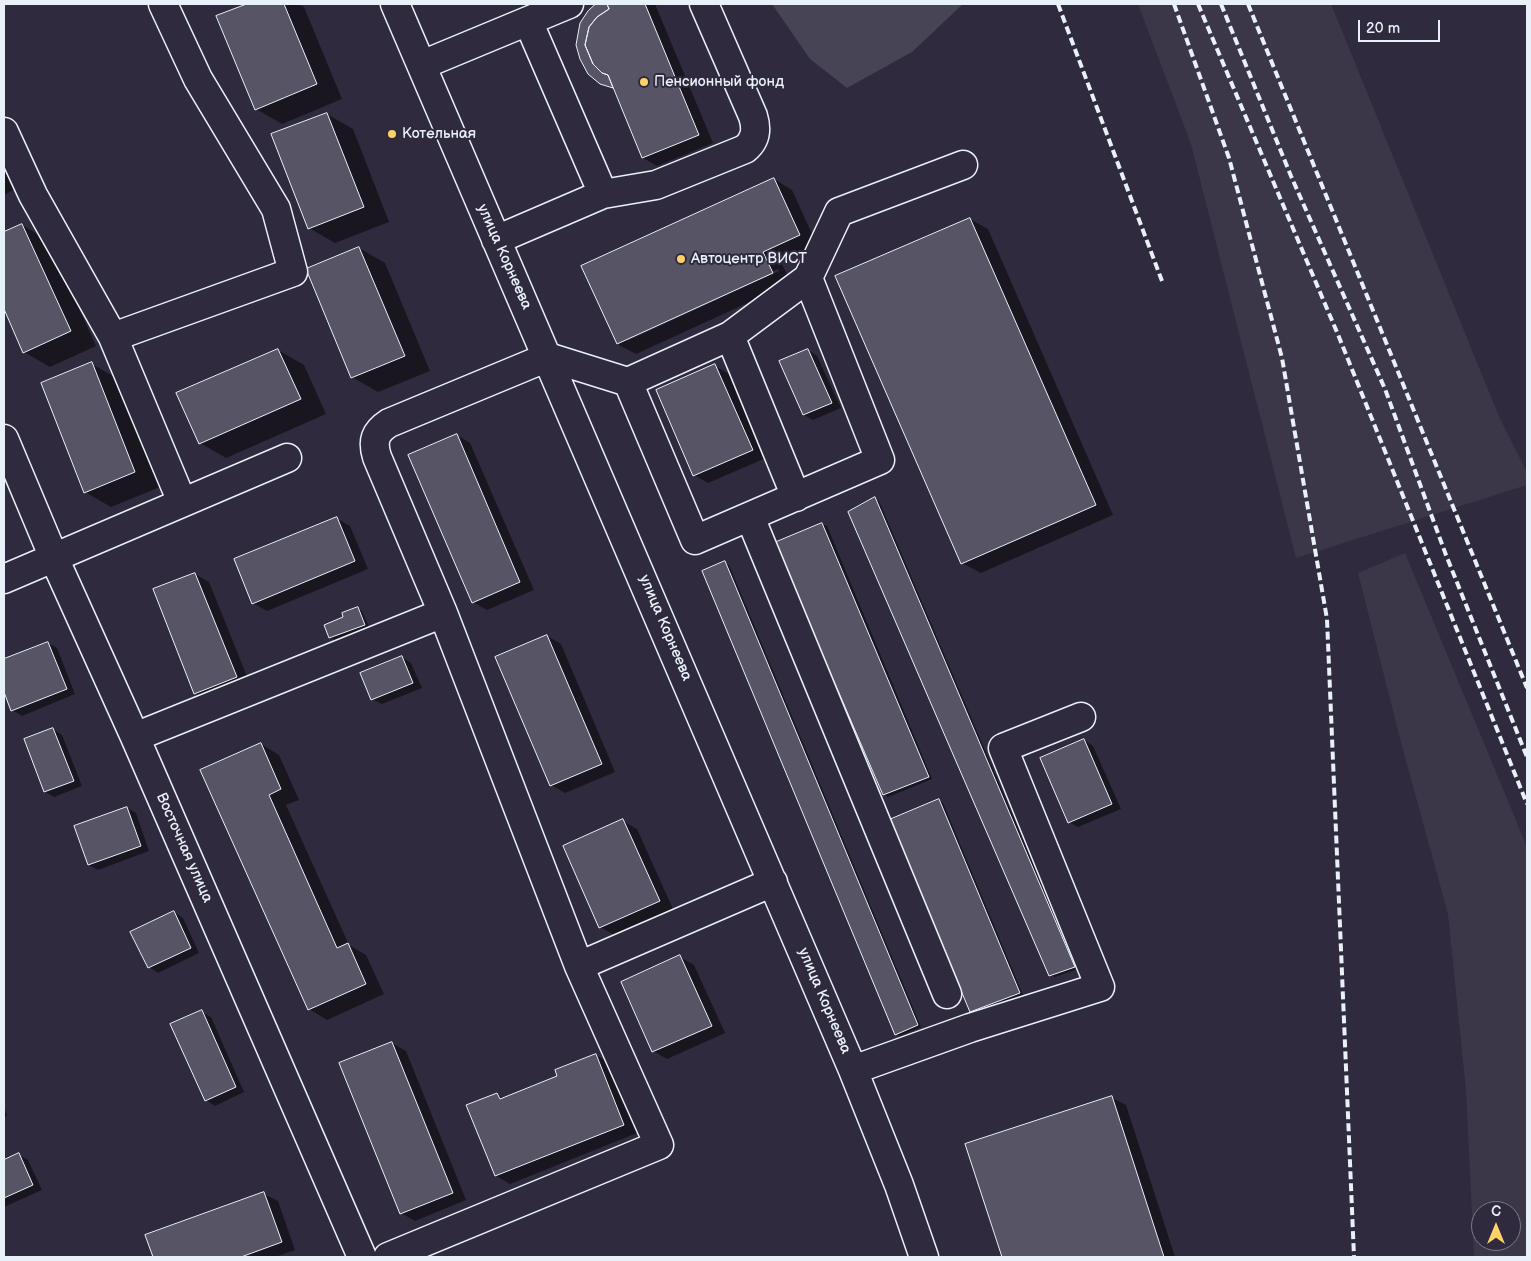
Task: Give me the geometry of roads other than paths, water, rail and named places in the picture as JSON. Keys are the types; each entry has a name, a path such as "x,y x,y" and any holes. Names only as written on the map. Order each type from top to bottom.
{"street":[{"path":"113,337 293,272 276,209 198,79 162,4"},
{"name":"улица Корнеева","path":"395,4 854,1070 899,1185 924,1257"},
{"path":"422,65 569,4"},
{"path":"496,240 603,194 656,185 745,149 750,145 755,131 753,116 704,4"},
{"path":"528,21 603,194"},
{"path":"4,132 46,219 113,337 182,502"},
{"path":"388,1257 659,1145 579,966 442,612 377,456 374,446 376,436 389,423 548,357 628,382 730,336 808,278 839,212 963,165"},
{"path":"628,382 696,540 880,460 808,278"},
{"path":"730,336 796,497"},
{"name":"Восточная улица","path":"4,439 54,558 135,737 362,1257"},
{"path":"4,579 287,458"},
{"path":"750,516 947,994"},
{"path":"135,737 442,612"},
{"path":"854,1070 970,1028 1100,987 1003,748 1081,717"},
{"path":"579,966 773,882"}],"railway":[{"path":"1058,4 1162,281"},
{"path":"1174,4 1229,158 1282,358 1327,619 1354,1257"},
{"path":"1198,4 1339,337 1527,804"},
{"path":"1221,4 1291,176 1385,389 1446,555 1527,757"},
{"path":"1248,4 1527,688"}],"place":[{"name":"Пенсионный фонд","path":"644,82"},
{"name":"Котельная","path":"392,134"},
{"name":"Автоцентр ВИСТ","path":"681,259"}]}
